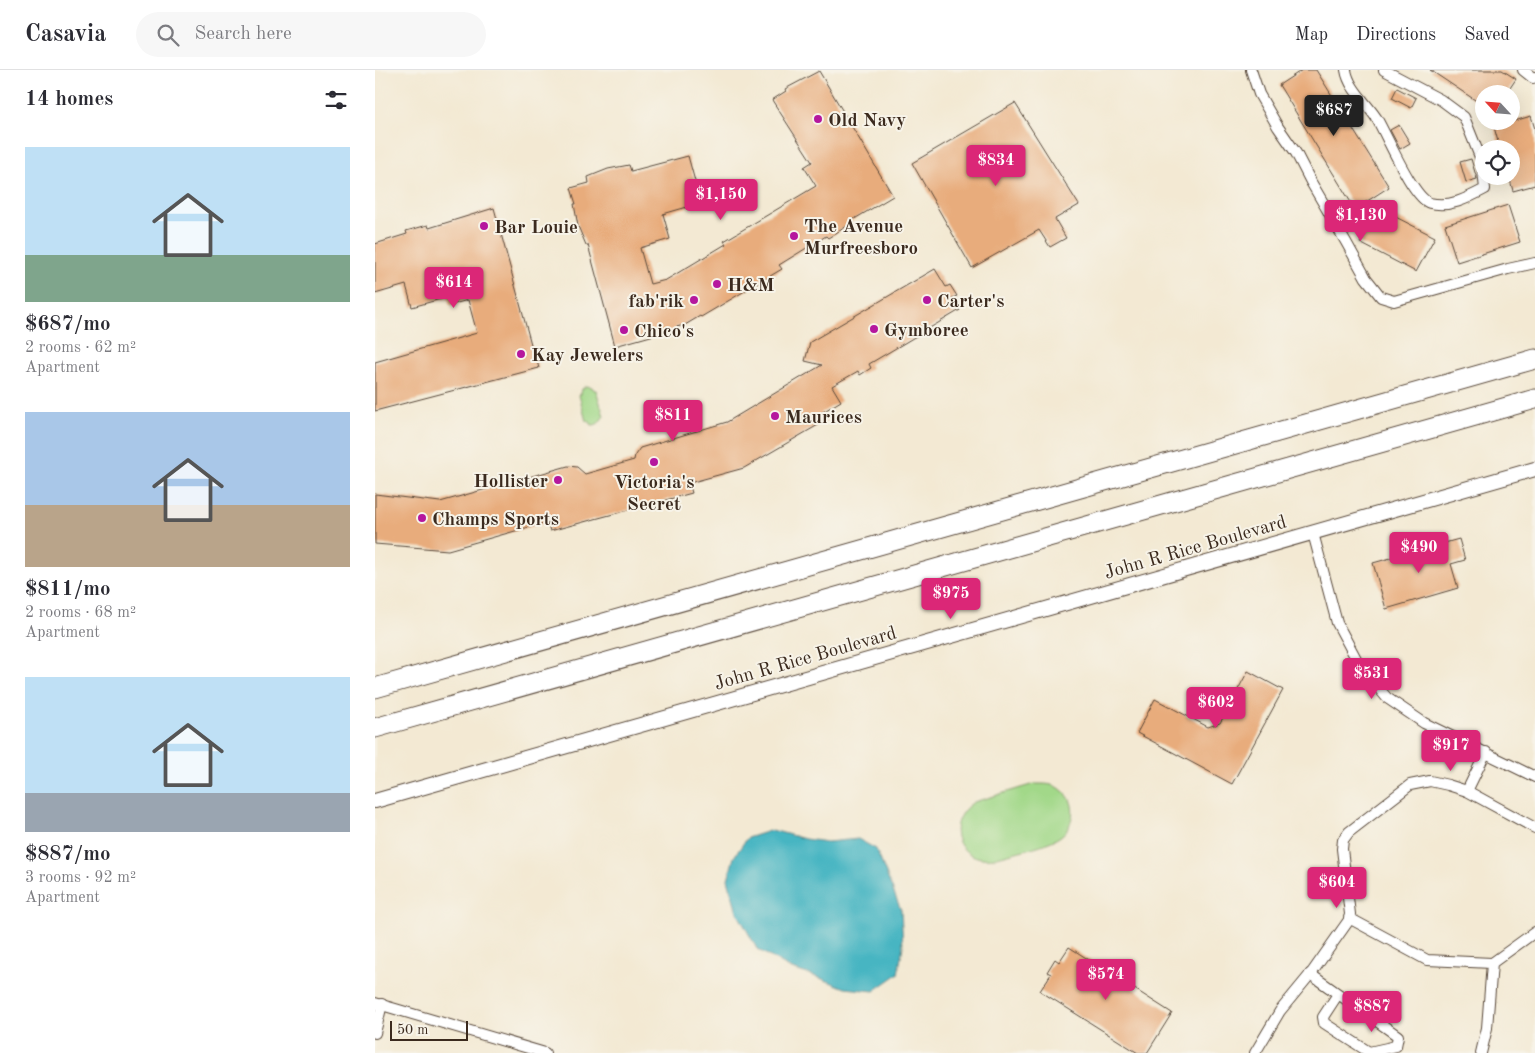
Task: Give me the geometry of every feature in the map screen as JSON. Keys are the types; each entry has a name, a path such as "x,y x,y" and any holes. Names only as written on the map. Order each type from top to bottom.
{"highway":[{"path":"375,688 1535,359"},
{"path":"375,728 1535,399"}],"street":[{"path":"1251,70 1259,94 1278,127 1297,153 1311,182 1366,278 1381,297 1394,300 1535,263"},
{"path":"1346,70 1359,95 1377,119 1413,185 1428,202 1443,205 1465,200 1485,189 1482,162 1464,117 1441,100 1384,70"},
{"path":"1523,70 1534,78"},
{"name":"John R Rice Boulevard","path":"375,801 1535,469"},
{"path":"1313,533 1337,623 1360,666 1387,698 1424,723 1535,777"},
{"path":"1467,791 1486,752"},
{"path":"1255,1053 1280,1011 1310,974 1349,918 1342,850 1343,840 1349,832 1410,785 1430,782 1467,791 1535,828"},
{"path":"1349,918 1427,960 1492,964 1535,932"},
{"path":"1481,1053 1487,1028 1492,964"},
{"path":"1310,974 1398,1036 1396,1046 1369,1052 1324,1023 1323,1017 1338,994"},
{"path":"375,1033 379,1004 545,1053"}],"green space":[{"path":"586,386 596,390 604,416 595,425 586,421 579,395"},
{"path":"1034,784 1049,784 1060,788 1071,801 1072,819 1062,835 1049,842 994,858 981,858 970,854 963,848 956,830 958,820 964,810 974,802"}],"water":[{"path":"772,830 805,839 827,842 858,839 876,849 901,910 903,946 898,974 874,991 845,988 789,968 757,949 737,912 728,879 734,857 747,838"}],"building":[{"path":"1302,70 1316,70 1389,187 1355,209 1279,85"},
{"path":"1430,70 1502,70 1516,79 1512,85 1475,85 1475,100"},
{"path":"819,71 893,196 851,221 852,223 828,238 826,236 779,265 782,269 701,317 676,327 676,329 615,346 588,245 586,245 578,226 574,204 576,204 571,188 589,183 588,177 608,169 629,165 631,171 688,156 701,203 663,214 670,239 640,248 650,284 666,280 726,244 724,241 816,186 804,167 812,162 772,100 786,91 785,89"},
{"path":"1397,88 1416,98 1411,108 1392,98"},
{"path":"1015,103 1079,205 1055,219 1066,238 1050,247 1039,230 972,268 912,163"},
{"path":"1531,116 1535,129 1535,185 1513,191 1511,185 1520,185 1520,140 1498,140 1495,130 1520,130 1520,119"},
{"path":"1399,125 1410,143 1400,149 1390,130"},
{"path":"1471,159 1475,180 1466,182 1460,162"},
{"path":"1508,205 1520,242 1457,262 1445,225"},
{"path":"494,208 539,368 375,411 375,362 477,333 468,300 450,305 448,297 412,307 406,285 375,294 375,244 407,234 406,231 428,225 429,228"},
{"path":"1378,208 1435,237 1416,272 1360,243"},
{"path":"935,269 946,287 950,285 957,296 952,298 960,310 869,364 871,368 860,375 858,371 832,386 841,401 821,413 825,421 744,468 689,483 692,493 550,531 547,522 448,550 375,544 375,494 440,502 568,466 577,467 585,474 634,460 640,448 727,422 822,365 805,361 810,342"},
{"path":"1459,539 1465,560 1451,564 1458,588 1386,609 1373,563"},
{"path":"1248,671 1283,690 1232,784 1137,733 1155,699 1208,727 1220,723"},
{"path":"1069,947 1172,1013 1147,1053 1138,1053 1040,991 1051,974 1047,972 1055,959 1059,962"}],"place":[{"name":"Old Navy","path":"818,119"},
{"name":"Bar Louie","path":"484,226"},
{"name":"The Avenue Murfreesboro","path":"794,236"},
{"name":"H&M","path":"717,284"},
{"name":"fab'rik","path":"694,300"},
{"name":"Carter's","path":"927,300"},
{"name":"Gymboree","path":"874,329"},
{"name":"Chico's","path":"624,330"},
{"name":"Kay Jewelers","path":"521,354"},
{"name":"Maurices","path":"775,416"},
{"name":"Victoria's Secret","path":"654,462"},
{"name":"Hollister","path":"558,480"},
{"name":"Champs Sports","path":"422,518"}]}
